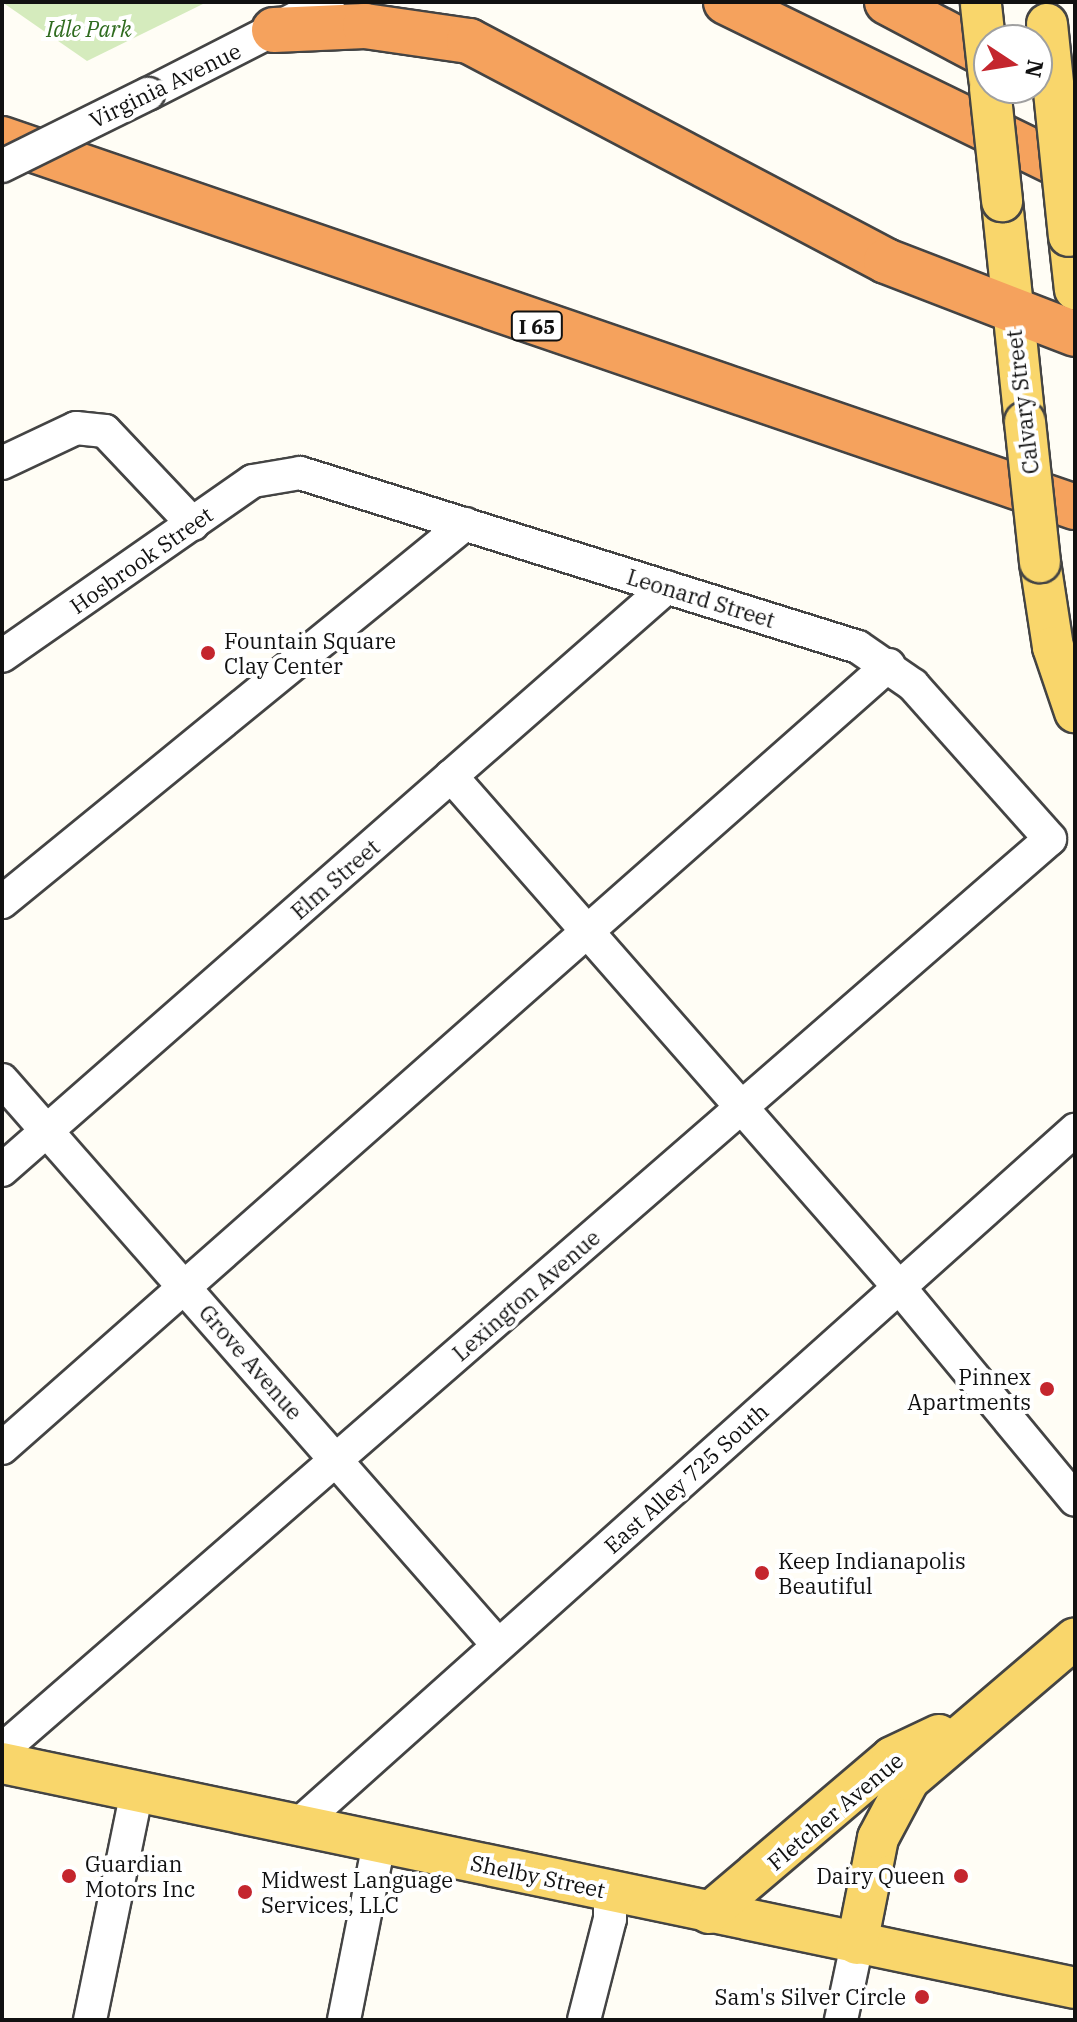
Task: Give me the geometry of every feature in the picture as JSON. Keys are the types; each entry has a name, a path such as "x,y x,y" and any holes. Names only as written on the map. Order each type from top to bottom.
{"highway":[{"path":"726,2 1075,172"},
{"path":"887,2 973,48"},
{"path":"274,30 365,26 469,41 886,261 1075,334"},
{"path":"1053,88 1075,99"},
{"name":"I 65","path":"2,139 1075,507"}],"main road":[{"path":"981,4 983,24"},
{"path":"1046,13 1075,290"},
{"name":"Calvary Street","path":"992,104 1011,311 1040,562 1053,647 1075,712"},
{"name":"Fletcher Avenue","path":"857,1944 889,1810 909,1780 1075,1638"},
{"name":"Fletcher Avenue","path":"709,1913 892,1757 970,1726"},
{"name":"Shelby Street","path":"2,1763 1075,1988"}],"street":[{"name":"Virginia Avenue","path":"2,166 328,2"},
{"path":"2,463 76,428 105,431 193,524"},
{"name":"Hosbrook Street","path":"2,656 263,475 283,472"},
{"name":"Leonard Street","path":"283,472 465,524 858,647 889,665 1050,839"},
{"path":"2,902 465,524"},
{"name":"Elm Street","path":"2,1170 667,587"},
{"path":"2,1448 183,1285 889,665"},
{"path":"451,776 899,1287 1075,1500"},
{"name":"Lexington Avenue","path":"2,1750 1050,839"},
{"name":"Grove Avenue","path":"2,1080 498,1645"},
{"name":"East Alley 725 South","path":"297,1826 1075,1130"},
{"path":"90,2020 137,1791"},
{"path":"344,2020 379,1843"},
{"path":"584,2020 610,1919 610,1891"},
{"name":"Fletcher Avenue","path":"841,2020 857,1944"}],"green space":[{"name":"Idle Park","path":"2,2 207,2 87,61"}],"place":[{"name":"Fountain Square Clay Center","path":"208,653"},
{"name":"Pinnex Apartments","path":"1047,1389"},
{"name":"Keep Indianapolis Beautiful","path":"762,1573"},
{"name":"Guardian Motors Inc","path":"69,1876"},
{"name":"Dairy Queen","path":"961,1876"},
{"name":"Midwest Language Services, LLC","path":"245,1892"},
{"name":"Sam's Silver Circle","path":"922,1997"}]}
